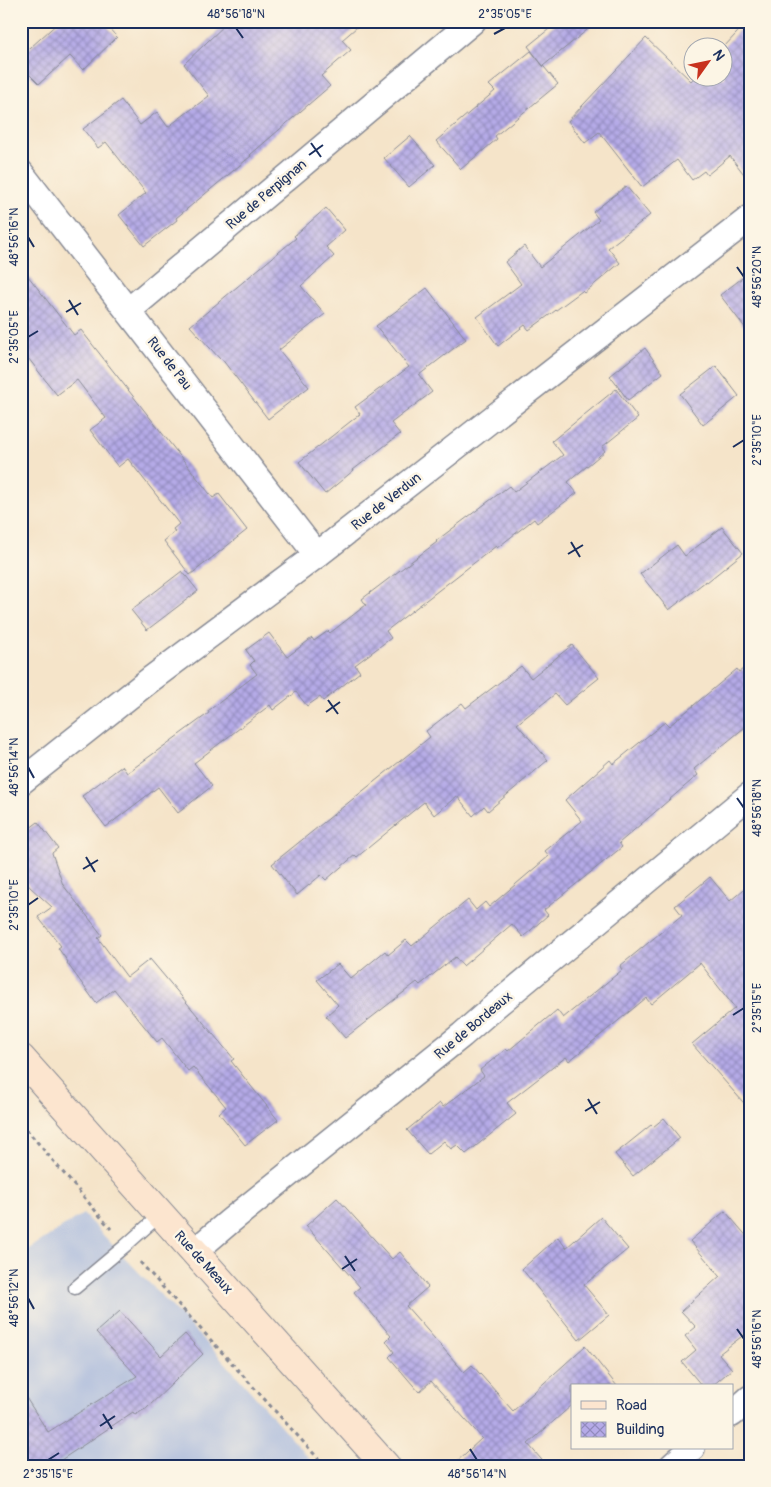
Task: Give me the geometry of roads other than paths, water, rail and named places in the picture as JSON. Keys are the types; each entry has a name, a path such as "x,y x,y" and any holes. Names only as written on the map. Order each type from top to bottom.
{"main road":[{"name":"Rue de Meaux","path":"21,1058 386,1466"}],"street":[{"name":"Rue de Perpignan","path":"128,310 473,21"},
{"name":"Rue de Pau","path":"21,173 317,555"},
{"name":"Rue de Verdun","path":"21,782 151,679 317,555 750,218"},
{"name":"Rue de Bordeaux","path":"194,1251 462,1036 495,1006 750,795"},
{"path":"734,1412 750,1398"},
{"path":"672,1466 690,1450"}],"lane":[{"path":"75,1288 161,1214"}]}
